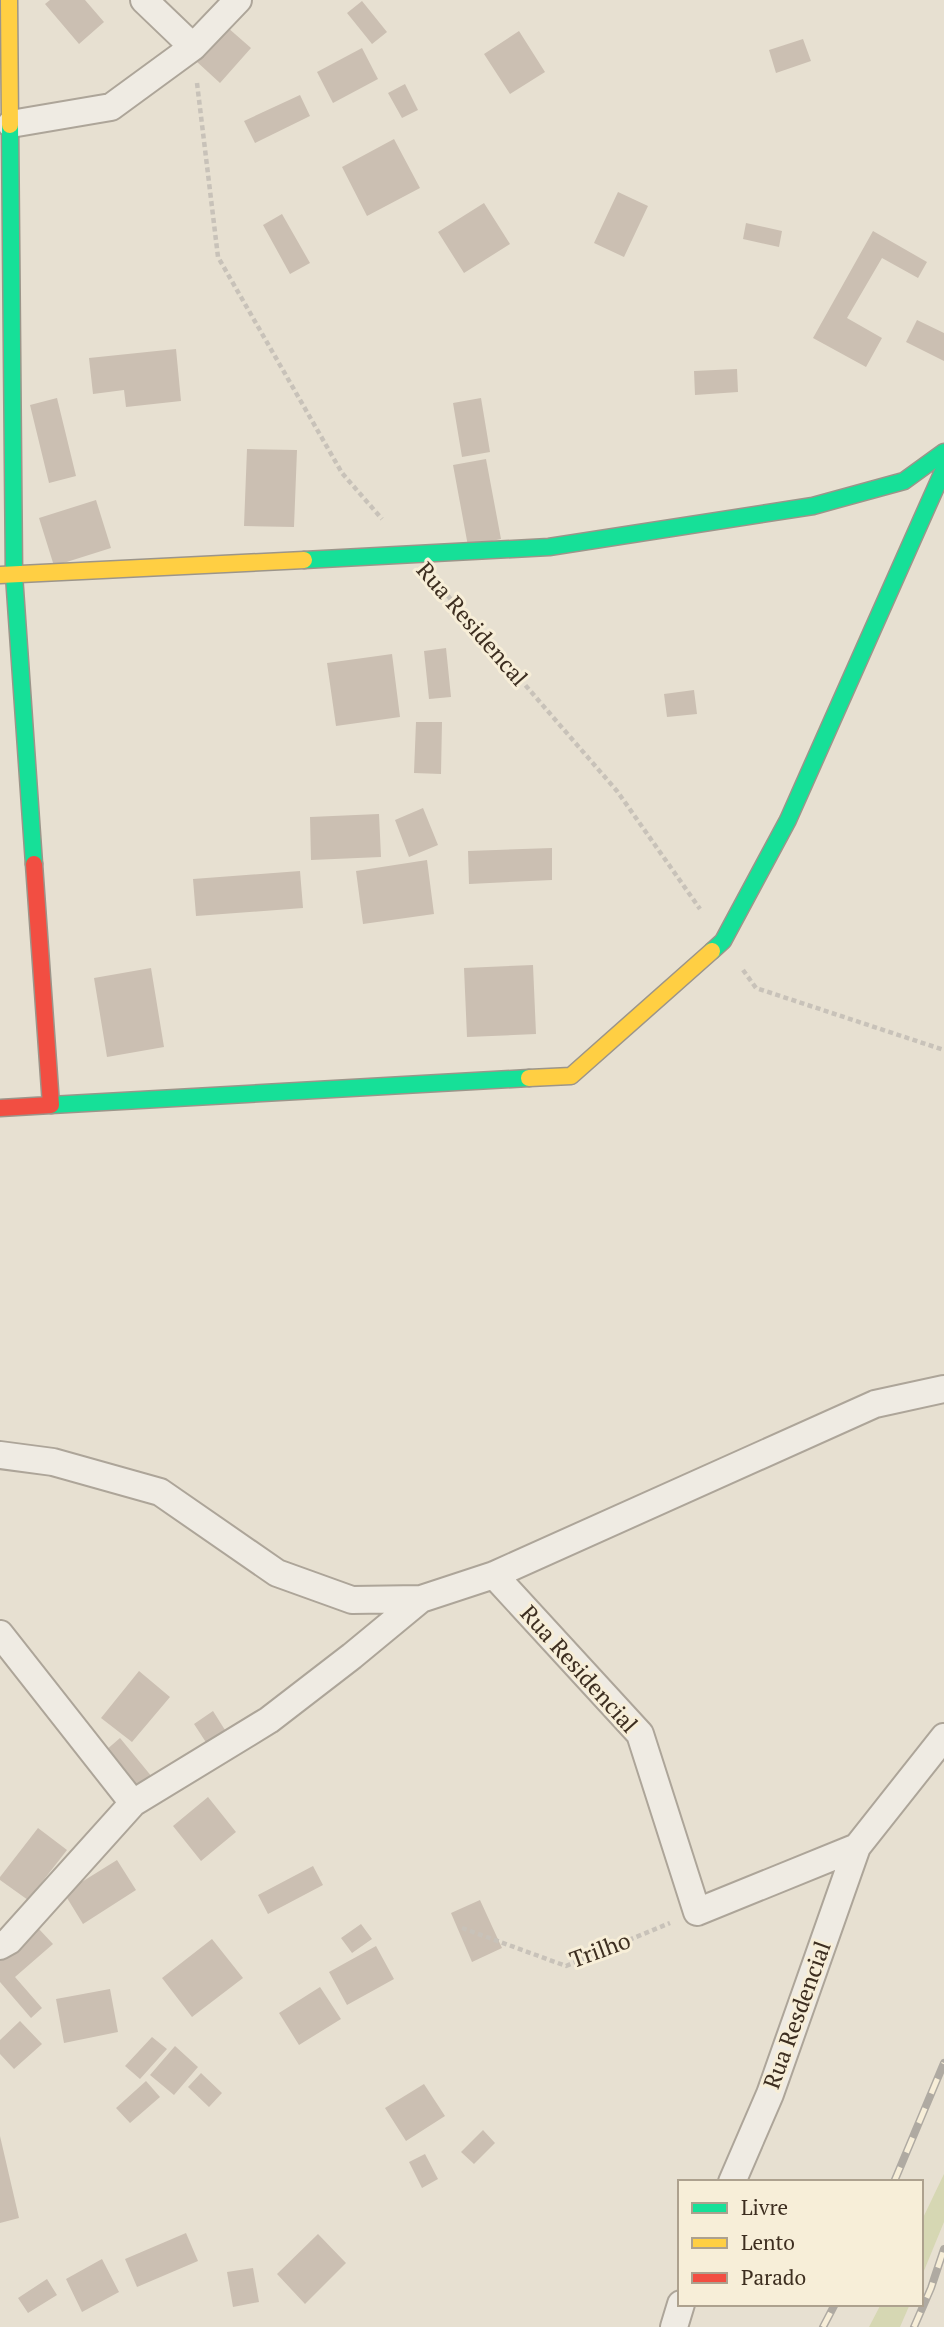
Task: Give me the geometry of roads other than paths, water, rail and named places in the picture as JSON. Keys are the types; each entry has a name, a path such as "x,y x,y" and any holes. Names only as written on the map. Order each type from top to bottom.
{"street":[{"path":"9,0 11,124 7,575 51,1105"},
{"path":"144,0 193,47"},
{"path":"11,124 111,107 193,47 238,0"},
{"path":"7,575 549,547 813,506 904,481 944,452"},
{"path":"0,1108 571,1076 723,941 788,820 944,469"},
{"path":"0,1455 53,1462 160,1492 277,1573 352,1600 421,1599 494,1576 875,1404 944,1389"},
{"name":"Rua Residencial","path":"494,1576 640,1734 697,1912 857,1847"},
{"path":"0,1946 9,1941 133,1803 269,1720 421,1599"},
{"path":"0,1634 133,1803"},
{"path":"857,1847 944,1737"},
{"name":"Rua Resdencial","path":"733,2180 770,2094 857,1847"},
{"path":"674,2327 680,2306"}],"railway":[{"path":"895,2180 944,2063"},
{"path":"914,2327 944,2249"},
{"path":"823,2327 834,2306"}]}
